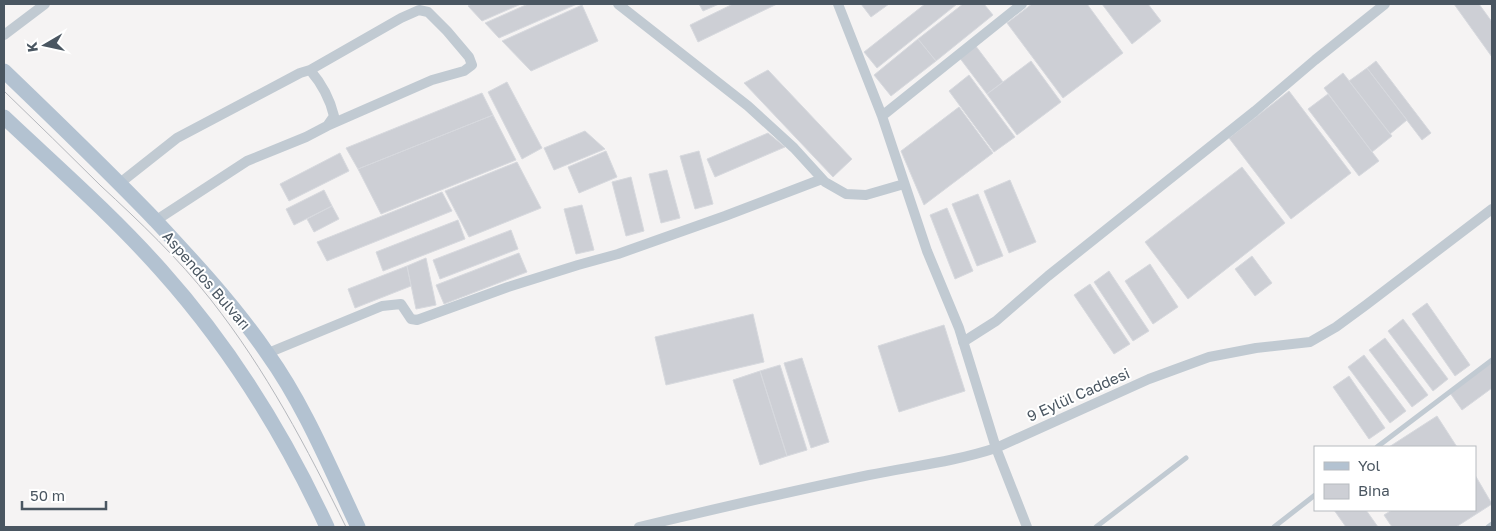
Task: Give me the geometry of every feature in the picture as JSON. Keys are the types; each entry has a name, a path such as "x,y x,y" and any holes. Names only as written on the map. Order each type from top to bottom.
{"main road":[{"name":"Aspendos Bulvarı","path":"4,71 120,183 193,260 268,353 305,416 358,527"},
{"name":"Aspendos Bulvarı","path":"4,116 111,218 161,270 202,319 247,381 284,442 327,527"}],"street":[{"path":"4,35 44,4"},
{"path":"618,4 748,106 794,148 822,179 846,194 866,194 904,184"},
{"path":"838,4 882,116 927,251 963,342 996,448 1027,527"},
{"path":"882,116 1022,4"},
{"path":"963,342 996,321 1048,276 1255,111 1385,4"},
{"path":"120,183 177,138 300,73 310,70 401,18 419,10 428,12 469,56 472,65 464,71 432,80 306,137 247,161 155,221"},
{"path":"310,70 321,83 332,105 334,116 328,126"},
{"path":"268,353 382,306 401,304 411,319 417,320 578,264 618,254 822,179"},
{"name":"9 Eylül Caddesi","path":"639,527 830,483 940,463 996,448 1149,379 1209,357 1256,348 1310,342 1366,305 1492,209"}],"lane":[{"path":"1378,446 1492,360"},
{"path":"1096,527 1186,458"},
{"path":"1274,527 1314,496"},
{"path":"1488,527 1492,524"}],"building":[{"path":"472,4 521,4 482,21 468,6"},
{"path":"528,4 577,4 499,38 485,23"},
{"path":"699,4 719,4 703,11"},
{"path":"733,4 777,4 698,42 690,25"},
{"path":"861,4 889,4 871,17"},
{"path":"925,4 957,4 877,68 864,52"},
{"path":"963,4 984,4 993,15 936,61 918,39"},
{"path":"1032,4 1087,4 1123,53 1063,98 1007,23"},
{"path":"1102,4 1148,4 1161,21 1132,44"},
{"path":"1454,4 1479,4 1492,22 1492,57"},
{"path":"582,5 598,41 531,71 502,41"},
{"path":"918,39 936,61 891,96 874,75"},
{"path":"975,45 1003,82 987,94 959,57"},
{"path":"1031,61 1061,102 1017,135 987,94"},
{"path":"1376,61 1431,133 1422,140 1367,68"},
{"path":"1367,68 1407,120 1390,134 1349,81"},
{"path":"768,70 852,159 833,177 744,83"},
{"path":"1343,73 1392,136 1372,152 1324,88"},
{"path":"969,75 1015,137 994,152 949,91"},
{"path":"507,82 542,148 522,159 488,92"},
{"path":"1289,91 1351,173 1291,219 1229,138"},
{"path":"482,93 493,115 358,169 346,148"},
{"path":"1328,94 1379,161 1359,176 1308,109"},
{"path":"959,107 993,153 924,205 901,151"},
{"path":"493,115 516,160 381,214 358,169"},
{"path":"585,131 605,149 554,170 544,148"},
{"path":"768,133 785,147 715,177 707,159"},
{"path":"606,151 617,177 579,193 568,167"},
{"path":"699,151 713,204 695,209 680,156"},
{"path":"340,153 349,171 289,201 280,184"},
{"path":"517,162 541,208 469,237 445,191"},
{"path":"1242,167 1285,223 1188,299 1145,242"},
{"path":"667,170 680,218 661,223 649,174"},
{"path":"631,177 644,231 626,236 612,182"},
{"path":"1010,180 1036,242 1009,253 984,191"},
{"path":"324,190 332,206 294,225 286,209"},
{"path":"442,192 452,211 327,261 317,242"},
{"path":"978,194 1003,256 977,266 952,204"},
{"path":"582,205 594,250 576,254 564,209"},
{"path":"332,206 339,219 314,232 307,219"},
{"path":"947,208 973,271 955,279 930,215"},
{"path":"458,220 465,239 383,271 376,252"},
{"path":"511,230 518,249 440,279 433,260"},
{"path":"519,253 527,272 444,304 436,285"},
{"path":"1252,256 1272,283 1255,296 1235,269"},
{"path":"426,258 436,305 416,309 407,266"},
{"path":"1150,264 1178,307 1153,324 1125,281"},
{"path":"407,266 411,286 355,308 348,289"},
{"path":"1109,271 1149,331 1133,341 1094,282"},
{"path":"1090,284 1130,344 1114,354 1074,295"},
{"path":"1427,303 1470,365 1455,376 1412,314"},
{"path":"753,314 764,362 666,385 655,337"},
{"path":"1403,319 1448,379 1433,391 1388,331"},
{"path":"944,325 965,391 899,412 878,346"},
{"path":"1385,338 1428,395 1412,407 1369,350"},
{"path":"1364,355 1406,411 1390,423 1348,367"},
{"path":"802,358 829,442 811,448 784,363"},
{"path":"1492,362 1492,388 1462,410 1450,393"},
{"path":"780,365 807,450 787,456 760,371"},
{"path":"760,371 787,456 760,465 733,380"},
{"path":"1349,376 1385,428 1369,439 1333,387"},
{"path":"1437,416 1456,446 1391,446"},
{"path":"1476,477 1492,504 1456,527 1392,527 1384,515 1390,511 1476,511"},
{"path":"1335,511 1367,511 1378,527 1346,527"}],"tram line":[{"path":"4,91 158,241 211,300 268,382 316,468 346,527"}]}
